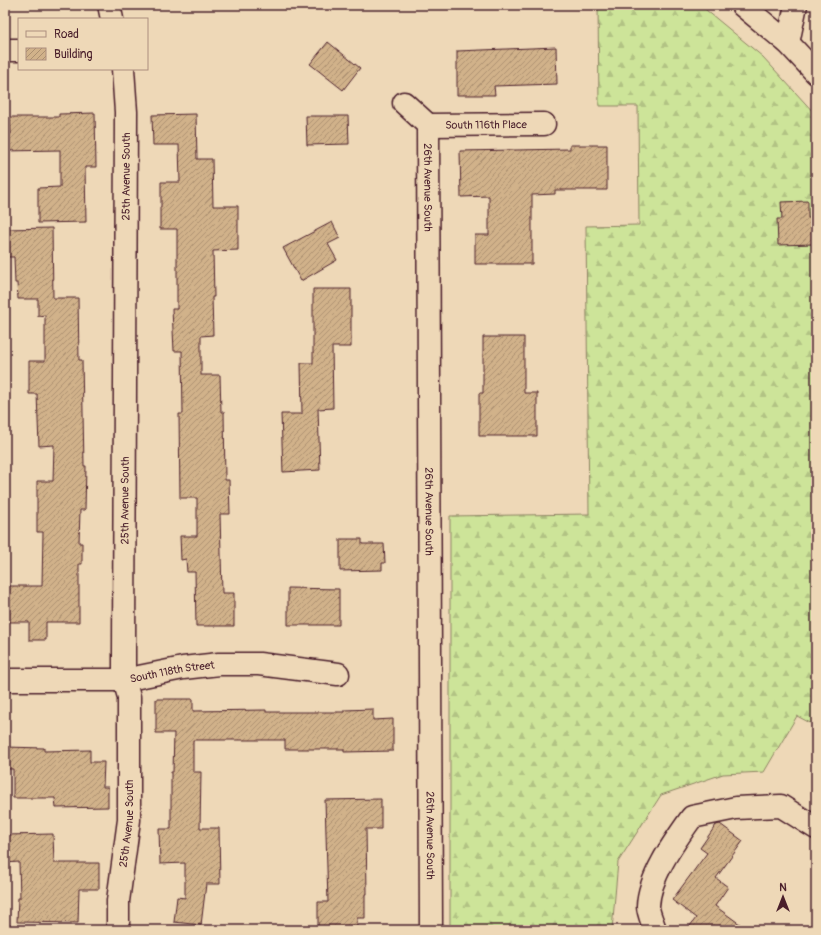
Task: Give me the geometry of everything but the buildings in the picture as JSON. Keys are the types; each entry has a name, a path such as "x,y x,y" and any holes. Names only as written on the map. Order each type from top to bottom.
{"street":[{"path":"109,5 112,18"},
{"path":"742,5 788,43 816,74"},
{"path":"788,43 796,5"},
{"path":"5,50 18,50"},
{"name":"25th Avenue South","path":"118,930 118,901 129,820 129,698 124,680 126,112 123,70"},
{"path":"404,102 428,125"},
{"name":"South 116th Place","path":"428,125 544,124"},
{"name":"26th Avenue South","path":"428,125 431,930"},
{"name":"South 118th Street","path":"5,680 124,680 183,668 219,664 259,664 338,674"},
{"path":"655,930 648,907 654,879 675,841 692,817 736,808 781,806 816,828"}],"green space":[{"path":"598,5 700,5 763,57 816,115 816,726 797,716 764,772 723,774 661,795 618,862 612,930 450,930 450,516 589,514 586,226 639,225 638,106 599,106"}]}
